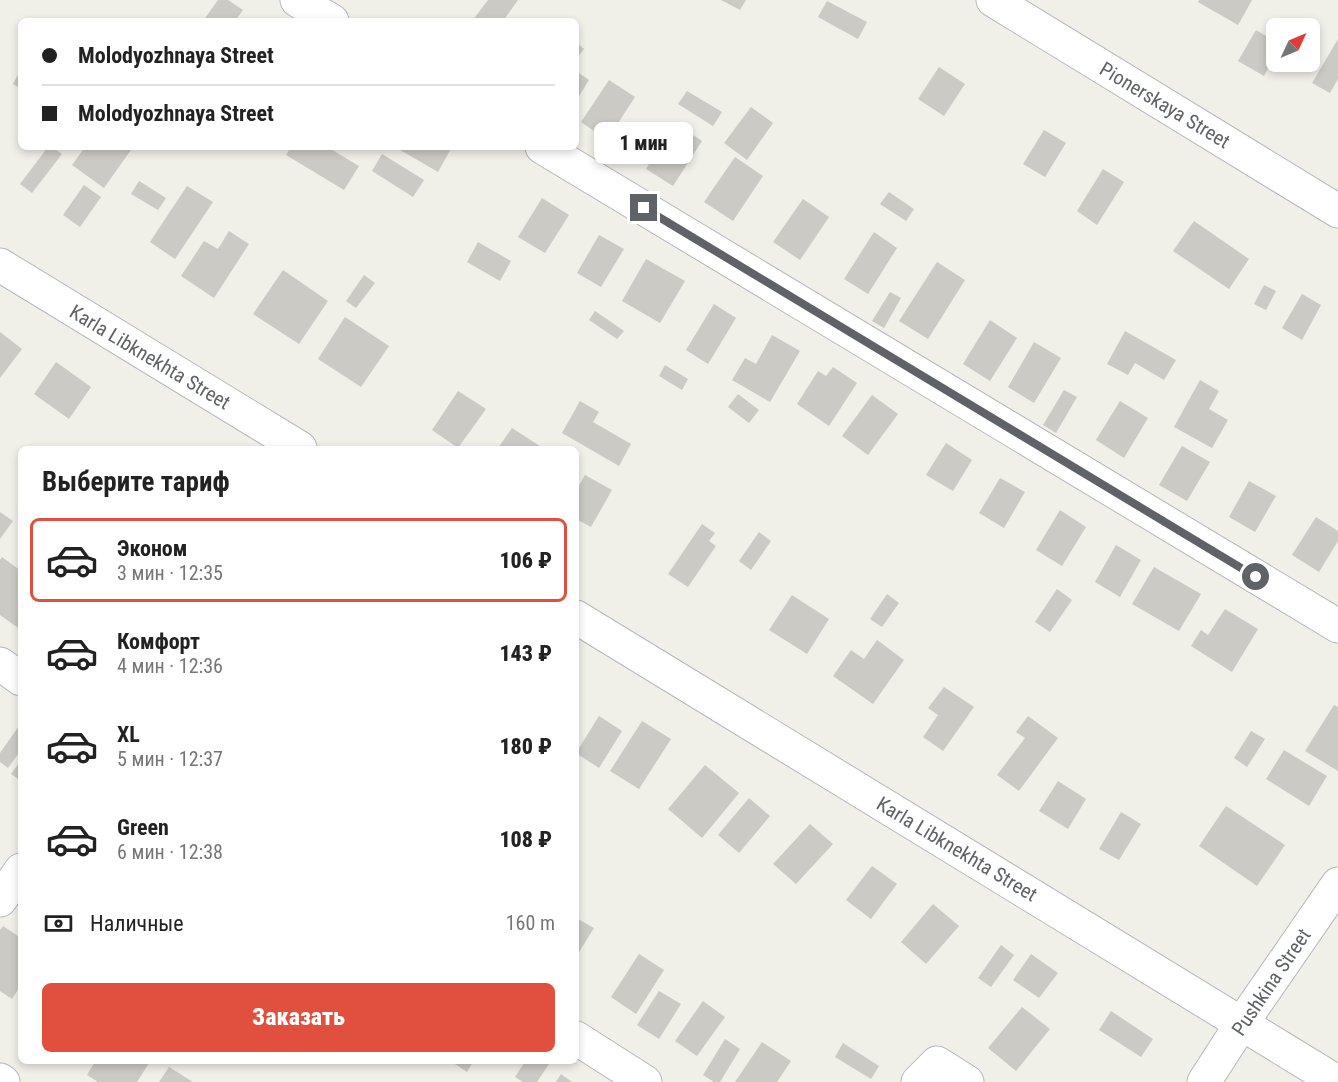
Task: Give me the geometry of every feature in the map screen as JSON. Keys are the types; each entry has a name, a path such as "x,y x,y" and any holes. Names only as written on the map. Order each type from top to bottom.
{"street":[{"path":"297,0 327,18"},
{"name":"Pionerskaya Street","path":"993,0 1338,211"},
{"path":"547,150 1338,626"},
{"name":"Karla Libknekhta Street","path":"0,266 297,446"},
{"name":"Karla Libknekhta Street","path":"579,619 1337,1082"},
{"path":"0,664 18,677"},
{"path":"0,900 18,874"},
{"name":"Pushkina Street","path":"1204,1082 1338,884"},
{"path":"579,1040 645,1082"},
{"path":"918,1082 936,1063 967,1082"}],"building":[{"path":"218,0 228,0 243,10 237,18 205,18"},
{"path":"488,0 518,0 505,18 474,18"},
{"path":"721,0 746,0 740,10"},
{"path":"1199,0 1252,0 1238,25 1198,2"},
{"path":"827,1 867,22 858,39 818,17"},
{"path":"1256,30 1266,36 1266,72 1264,76 1238,61"},
{"path":"1338,39 1338,79 1330,93 1312,83"},
{"path":"579,45 584,49 579,55"},
{"path":"939,67 965,84 944,116 918,99"},
{"path":"579,73 589,80 579,96"},
{"path":"18,75 18,87 13,84"},
{"path":"609,80 635,97 607,140 581,122"},
{"path":"687,91 722,112 713,126 678,104"},
{"path":"751,107 773,123 747,160 724,143"},
{"path":"675,123 702,141 673,186 646,169"},
{"path":"1044,130 1066,143 1045,177 1023,164"},
{"path":"46,150 56,150 62,154 32,193 20,184"},
{"path":"83,150 131,150 104,188 72,165"},
{"path":"289,150 332,150 359,166 344,190 286,155"},
{"path":"400,150 450,150 438,172"},
{"path":"382,154 424,180 413,197 372,171"},
{"path":"735,157 763,176 733,221 704,202"},
{"path":"1103,169 1124,182 1097,225 1077,211"},
{"path":"139,181 166,198 158,210 131,194"},
{"path":"84,185 101,197 80,227 63,215"},
{"path":"187,186 213,202 175,259 150,242"},
{"path":"889,192 914,209 906,221 880,204"},
{"path":"542,198 569,215 545,253 518,237"},
{"path":"803,199 829,217 800,260 773,242"},
{"path":"1194,221 1249,259 1229,289 1173,251"},
{"path":"229,231 249,244 214,298 181,276 204,241 218,249"},
{"path":"874,232 897,248 868,294 844,279"},
{"path":"599,235 624,249 601,287 577,273"},
{"path":"478,242 511,261 500,281 467,262"},
{"path":"646,259 685,281 660,323 622,301"},
{"path":"937,262 965,280 928,339 899,321"},
{"path":"283,270 328,301 299,344 253,314"},
{"path":"364,275 375,283 356,308 346,301"},
{"path":"1264,285 1276,291 1266,310 1254,304"},
{"path":"890,292 901,298 884,328 872,321"},
{"path":"1302,294 1321,305 1302,340 1282,328"},
{"path":"714,304 736,318 708,364 686,350"},
{"path":"595,311 624,331 617,339 589,320"},
{"path":"345,317 389,346 361,387 318,359"},
{"path":"990,320 1017,338 990,381 963,364"},
{"path":"1125,331 1176,360 1164,380 1135,363 1128,375 1107,364"},
{"path":"0,332 22,349 0,378"},
{"path":"772,335 800,351 770,402 732,380 745,358 756,364"},
{"path":"1034,342 1061,358 1034,403 1008,387"},
{"path":"56,362 91,387 69,419 34,394"},
{"path":"665,365 688,379 682,390 659,376"},
{"path":"833,367 857,383 829,426 797,404 818,371 826,376"},
{"path":"1200,380 1219,391 1209,409 1228,420 1212,448 1174,427"},
{"path":"1064,390 1077,397 1056,433 1043,425"},
{"path":"458,391 486,409 459,446 455,446 432,430"},
{"path":"738,394 759,410 749,423 728,407"},
{"path":"872,395 898,414 868,455 842,436"},
{"path":"580,401 599,412 593,422 631,444 619,466 562,433"},
{"path":"1120,401 1148,418 1124,458 1096,440"},
{"path":"512,428 540,446 499,446"},
{"path":"946,443 972,460 953,491 926,475"},
{"path":"1182,446 1210,462 1187,501 1159,485"},
{"path":"585,475 612,490 591,527 579,521 579,486"},
{"path":"1000,478 1025,492 1004,528 979,513"},
{"path":"1249,481 1276,496 1255,532 1229,517"},
{"path":"1060,510 1086,527 1062,566 1036,550"},
{"path":"0,512 13,521 0,539"},
{"path":"1316,517 1338,531 1338,541 1319,572 1292,555"},
{"path":"702,524 715,533 709,541 716,546 688,587 668,574"},
{"path":"759,532 771,541 751,570 739,561"},
{"path":"1116,545 1141,560 1120,597 1095,582"},
{"path":"2,557 18,569 18,628 0,615 0,560"},
{"path":"1154,567 1201,594 1179,631 1132,604"},
{"path":"1057,589 1072,600 1050,632 1035,622"},
{"path":"887,594 899,603 882,627 870,619"},
{"path":"792,595 829,619 807,654 769,630"},
{"path":"1225,609 1258,629 1232,672 1191,646 1201,630 1208,635"},
{"path":"877,640 904,660 873,704 833,676 851,650 864,659"},
{"path":"944,687 974,707 943,751 923,737 938,715 928,708"},
{"path":"1334,705 1338,707 1338,771 1305,751"},
{"path":"599,716 622,731 599,768 579,755 579,748"},
{"path":"1028,716 1058,738 1019,791 997,775 1025,738 1016,732"},
{"path":"642,721 671,739 639,789 610,771"},
{"path":"18,727 18,754 8,768 0,762 0,753"},
{"path":"1251,731 1265,739 1247,767 1234,758"},
{"path":"1284,750 1327,776 1309,806 1266,779"},
{"path":"18,764 18,779 11,774"},
{"path":"705,765 739,793 702,838 668,809"},
{"path":"1058,781 1086,799 1068,829 1039,811"},
{"path":"749,798 770,816 739,853 718,835"},
{"path":"1226,806 1285,845 1257,886 1199,846"},
{"path":"1121,812 1141,824 1119,860 1099,849"},
{"path":"810,824 833,844 796,884 773,864"},
{"path":"872,866 897,884 871,919 846,900"},
{"path":"933,904 959,926 926,964 901,942"},
{"path":"579,920 594,928 579,952"},
{"path":"3,926 18,936 18,990 12,999 0,991 0,930"},
{"path":"1001,945 1014,955 991,987 978,978"},
{"path":"639,954 664,970 636,1014 611,997"},
{"path":"1031,954 1058,973 1039,998 1013,980"},
{"path":"659,991 681,1004 659,1039 637,1025"},
{"path":"703,1001 725,1017 697,1056 675,1041"},
{"path":"1022,1007 1050,1029 1016,1071 988,1048"},
{"path":"1111,1011 1153,1039 1141,1057 1099,1030"},
{"path":"725,1039 740,1049 720,1082 714,1082 703,1075"},
{"path":"762,1042 791,1061 777,1082 735,1082"},
{"path":"843,1043 879,1066 871,1079 835,1057"},
{"path":"94,1064 148,1064 137,1082 98,1082 87,1075"},
{"path":"455,1064 472,1064 467,1072"},
{"path":"523,1064 549,1064 537,1082 523,1082 515,1077"},
{"path":"169,1067 193,1082 159,1082"},
{"path":"561,1074 572,1082 556,1082"}],"route":[{"path":"644,208 1256,577"}]}
